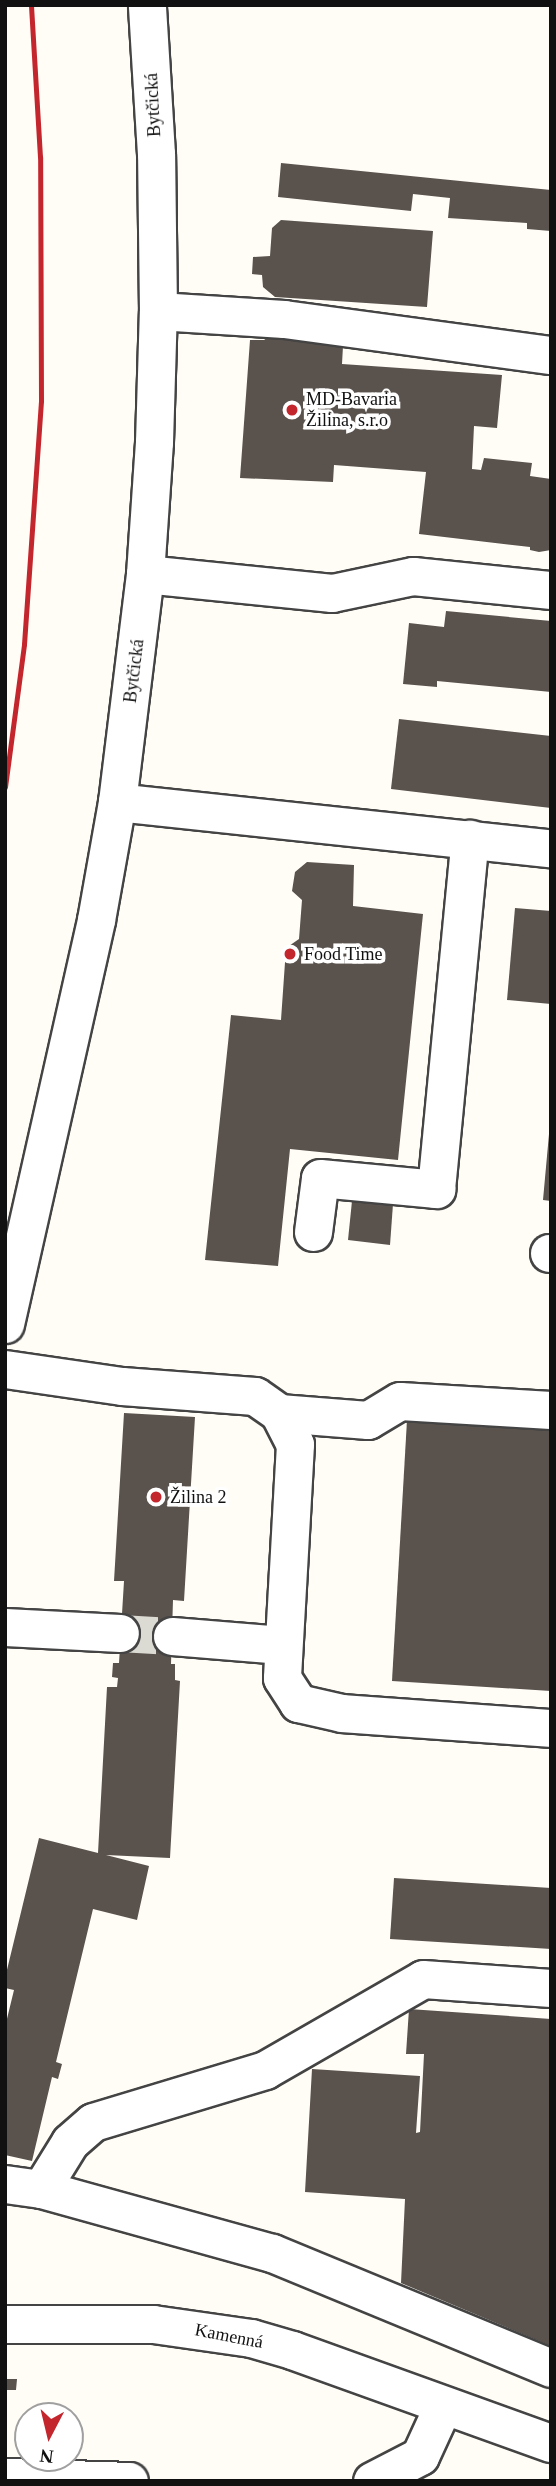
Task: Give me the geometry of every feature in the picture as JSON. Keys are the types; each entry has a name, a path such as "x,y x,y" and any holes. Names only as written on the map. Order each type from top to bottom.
{"street":[{"name":"Bytčická","path":"5,1324 74,1022 117,802 145,574 154,442 158,311 156,154 147,5"},
{"path":"158,311 284,319 551,355"},
{"path":"145,574 332,593 413,576 551,590"},
{"path":"117,802 551,848"},
{"path":"313,1232 320,1178 436,1189 470,839"},
{"path":"5,1368 122,1386 255,1396 279,1413 295,1444 282,1678 298,1703 342,1713 551,1728"},
{"path":"279,1413 368,1420 400,1401 551,1410"},
{"path":"5,1627 120,1633"},
{"path":"172,1636 282,1644"},
{"path":"41,2189 70,2142 93,2122 265,2070 423,1979 551,1988"},
{"path":"5,2184 41,2189 272,2253 551,2368"},
{"name":"Kamenná","path":"5,2324 153,2323 251,2338 292,2350 551,2443"},
{"path":"372,2481 420,2456 443,2406"},
{"path":"5,2477 129,2481"}],"building":[{"path":"281,163 551,190 551,231 527,229 527,223 448,218 450,198 413,194 411,211 278,197"},
{"path":"281,220 433,231 427,307 275,297 263,287 262,275 252,274 253,257 270,256 272,228"},
{"path":"268,337 343,346 342,364 502,375 497,428 474,426 472,469 481,470 484,458 532,463 530,476 551,479 551,550 539,552 530,550 530,547 419,534 426,472 334,465 333,482 240,478 250,340 264,340"},
{"path":"446,611 551,621 551,692 437,681 437,687 403,684 409,623 444,627"},
{"path":"399,719 551,736 551,808 391,789"},
{"path":"307,862 354,865 353,906 423,914 398,1160 290,1149 278,1266 205,1260 231,1015 281,1020 286,948 299,939 302,900 292,891 295,872"},
{"path":"515,908 551,911 551,1004 507,1000"},
{"path":"551,1134 551,1201 543,1200"},
{"path":"352,1201 393,1204 390,1245 348,1240"},
{"path":"124,1413 195,1417 184,1601 173,1600 171,1664 175,1664 175,1680 180,1681 170,1858 106,1855 149,1866 137,1920 93,1909 56,2062 62,2064 58,2079 52,2077 32,2161 5,2155 5,2027 14,1990 5,1988 5,1978 39,1838 98,1853 107,1687 117,1687 118,1678 112,1677 113,1663 119,1663 124,1581 114,1581"},
{"path":"407,1420 551,1429 551,1691 392,1681"},
{"path":"394,1878 551,1888 551,1949 390,1939"},
{"path":"409,2009 551,2019 551,2346 401,2283 405,2199 305,2192 312,2069 420,2076 416,2133 420,2132 424,2054 406,2054"},
{"path":"5,2379 17,2379 16,2390 5,2390"}],"tunnel":[{"path":"120,1633 172,1636"}],"railway":[{"path":"5,787 24,644 41,401 40,157 31,5"}],"place":[{"name":"MD-Bavaria Žilina, s.r.o","path":"292,410"},
{"name":"Food Time","path":"290,954"},
{"name":"Žilina 2","path":"156,1497"}]}
